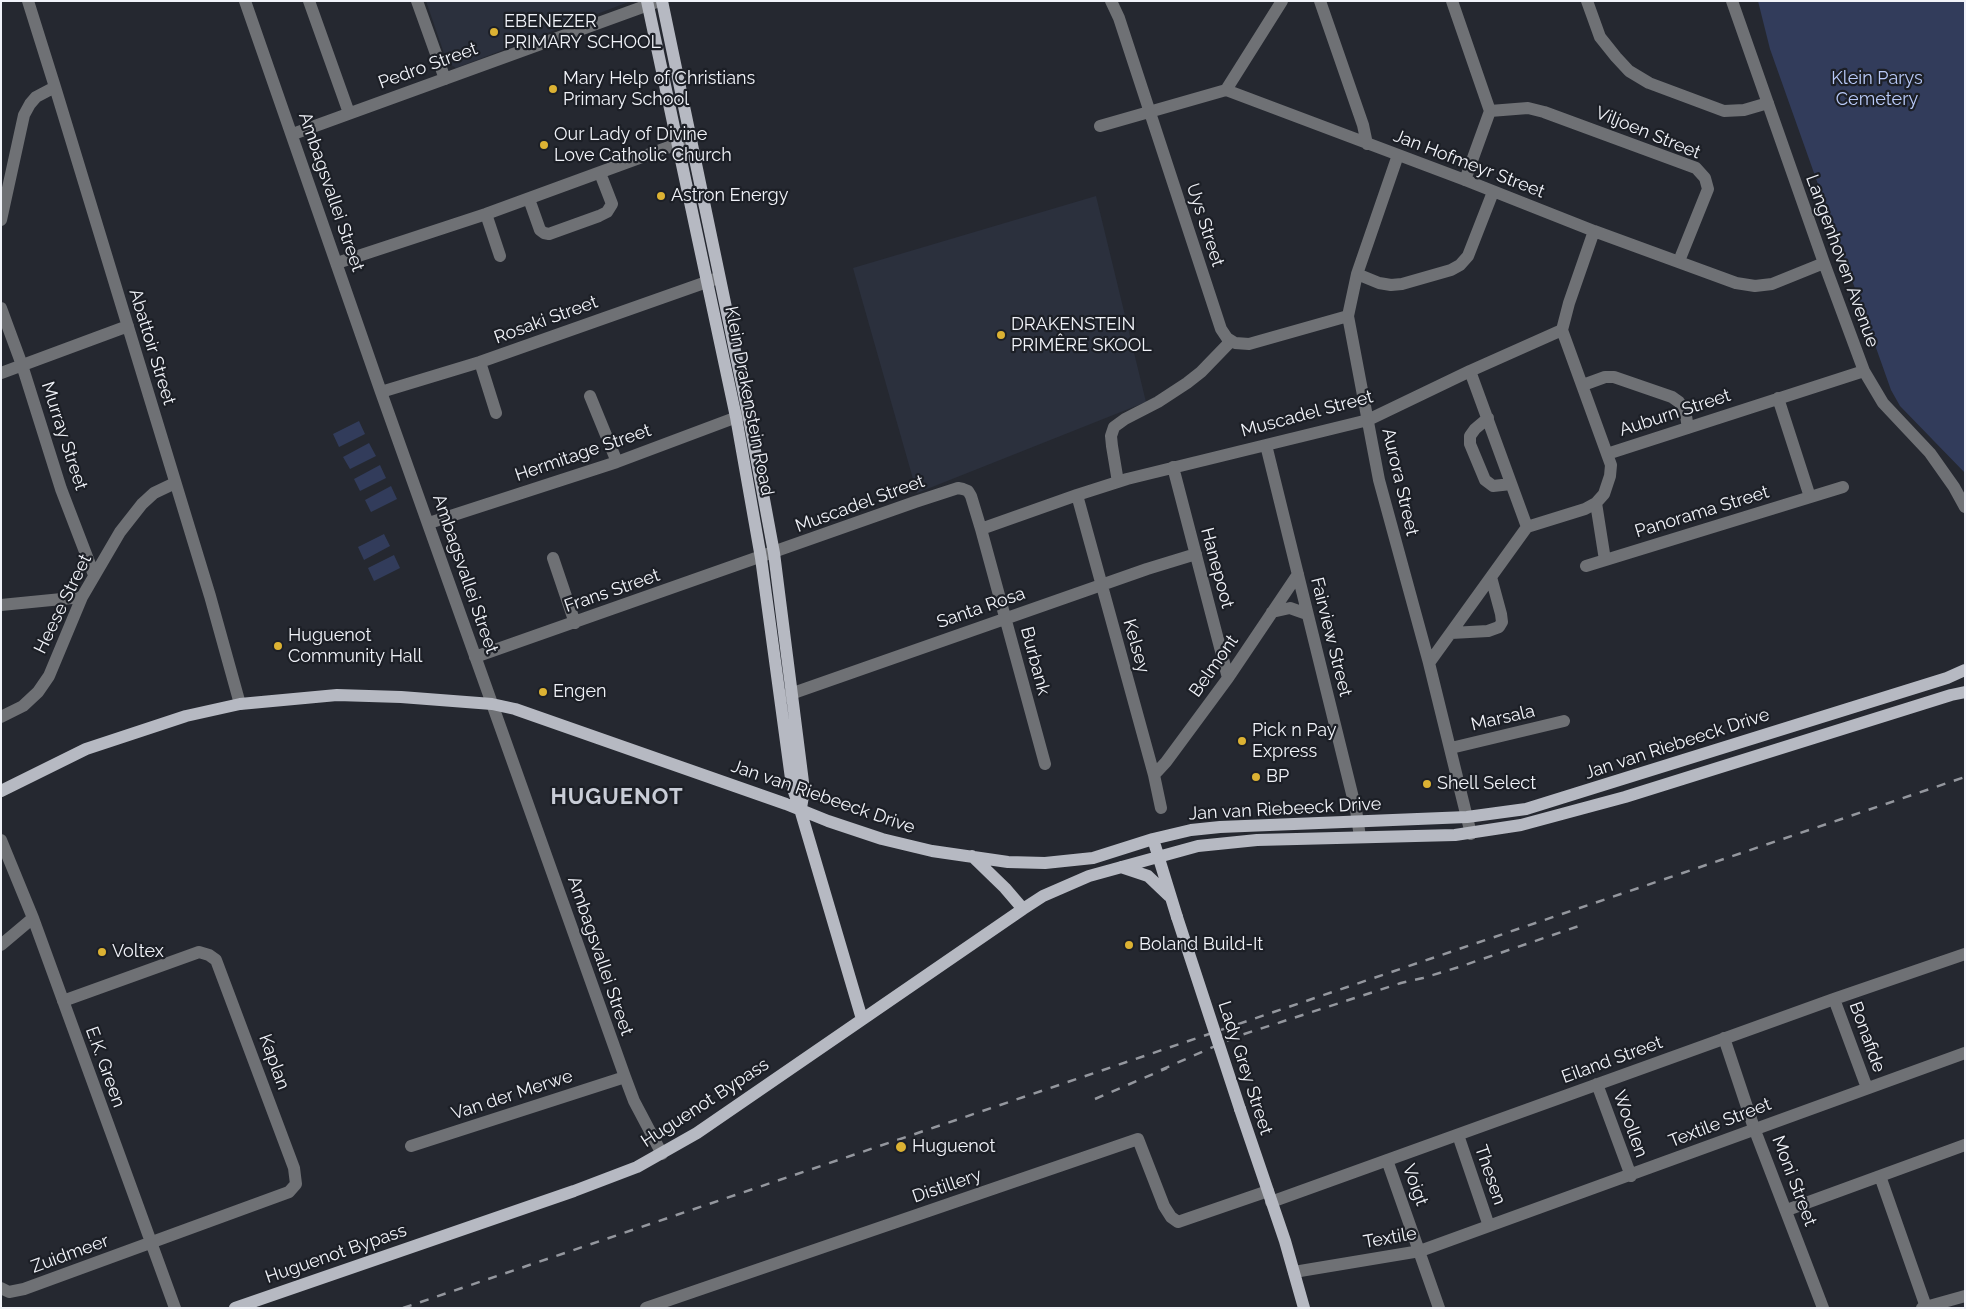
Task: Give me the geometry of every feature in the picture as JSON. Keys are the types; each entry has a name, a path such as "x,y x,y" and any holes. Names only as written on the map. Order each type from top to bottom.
{"main road":[{"name":"Klein Drakenstein Road","path":"654,2 691,139 748,413 774,553 804,790 800,810"},
{"name":"Klein Drakenstein Road","path":"654,2 678,144 736,417 761,558 792,786 862,1018"},
{"name":"Jan van Riebeeck Drive","path":"1,791 86,749 186,716 240,704 337,696 401,696 492,704 515,709 882,839 932,851 1024,863 1063,862 1093,858 1153,839 1191,830 1220,827 1467,817 1526,808 1556,801 1947,678 1965,670"},
{"name":"Jan van Riebeeck Drive","path":"1158,857 1198,846 1238,842 1471,834 1521,825 1558,816 1965,692"},
{"name":"Lady Grey Street","path":"1153,839 1170,898 1270,1196 1304,1308"},
{"path":"972,856 1005,888 1023,909"},
{"name":"Huguenot Bypass","path":"235,1308 574,1191 637,1167 697,1132 1023,909 1066,885 1158,857"},
{"path":"1121,867 1148,876 1170,898"}],"street":[{"name":"Abattoir Street","path":"28,1 215,614 240,704"},
{"name":"Ambagsvallei Street","path":"246,1 381,392 625,1077 634,1101 662,1154"},
{"path":"309,1 349,113"},
{"path":"417,1 445,79"},
{"name":"Uys Street","path":"1111,1 1221,329 1231,341"},
{"path":"1320,1 1363,125 1367,144"},
{"path":"1452,1 1490,111 1466,180"},
{"path":"1587,1 1600,37 1629,70 1649,83 1724,110 1744,110 1768,103"},
{"name":"Langenhoven Avenue","path":"1732,1 1864,371 1883,403 1930,453 1954,487 1965,507"},
{"name":"Pedro Street","path":"293,134 654,2"},
{"path":"1100,126 1226,90 1276,3"},
{"path":"1,220 24,115 36,97 55,87"},
{"name":"Jan Hofmeyr Street","path":"1226,90 1466,180 1594,231 1736,283 1755,286 1772,284 1824,263"},
{"name":"Viljoen Street","path":"1490,111 1528,108 1544,112 1696,168 1705,178 1708,189 1679,261"},
{"path":"337,263 529,199 691,139"},
{"name":"Aurora Street","path":"1398,156 1357,274 1348,316 1379,480 1429,663 1471,834"},
{"path":"529,199 540,230 544,233 549,234 599,216 611,208 612,204 600,173"},
{"path":"1357,274 1379,283 1391,285 1402,284 1451,270 1460,265 1468,256 1493,192"},
{"path":"486,214 500,256"},
{"path":"1594,231 1569,303 1562,330 1607,454"},
{"name":"Rosaki Street","path":"381,392 480,362 720,277"},
{"name":"Murray Street","path":"1,308 22,365 61,489 94,575"},
{"path":"1118,482 1111,436 1114,427 1187,383 1201,372 1231,341 1249,344 1348,316"},
{"path":"1,373 128,326"},
{"name":"Muscadel Street","path":"982,529 1118,482 1368,420 1470,371 1562,330"},
{"path":"480,362 496,412"},
{"path":"1470,371 1527,527"},
{"name":"Auburn Street","path":"1596,502 1604,494 1610,476 1611,465 1607,454 1864,371"},
{"path":"1583,385 1605,377 1614,377 1672,397 1685,410 1688,428"},
{"path":"590,396 617,462"},
{"path":"1778,398 1810,496"},
{"name":"Hermitage Street","path":"429,523 617,462 748,413"},
{"path":"1488,418 1470,436 1470,444 1485,480 1493,486 1511,484"},
{"name":"Fairview Street","path":"1266,445 1356,810 1360,837"},
{"name":"Hanepoot","path":"1173,467 1228,678"},
{"name":"Heese Street","path":"1,717 23,706 38,692 49,676 82,597 120,532 142,504 154,493 175,482"},
{"name":"Panorama Street","path":"1586,566 1843,487"},
{"name":"Muscadel Street","path":"761,558 958,488"},
{"name":"Burbank","path":"958,488 968,491 971,496 982,529 1045,764"},
{"name":"Kelsey","path":"1077,495 1100,586 1154,775 1161,808"},
{"path":"1429,663 1527,527 1585,509 1596,502 1604,560"},
{"name":"Santa Rosa","path":"779,698 1005,618 1196,554"},
{"path":"552,558 575,623"},
{"name":"Frans Street","path":"476,657 761,558"},
{"name":"Belmont","path":"1154,775 1166,762 1228,678 1298,574"},
{"path":"1450,633 1488,631 1499,627 1502,622 1501,614 1491,577"},
{"path":"1,605 82,597"},
{"path":"1272,612 1290,608 1308,614"},
{"name":"Marsala","path":"1451,748 1564,721"},
{"name":"E.K. Green","path":"1,840 33,918 175,1308"},
{"path":"1,945 33,918"},
{"name":"Kaplan","path":"63,1001 199,952 209,955 216,960 288,1149 294,1168 296,1184 288,1192 150,1243"},
{"name":"Eiland Street","path":"1270,1196 1387,1160 1724,1038 1965,954"},
{"name":"Bonafide","path":"1834,999 1867,1088"},
{"name":"Moni Street","path":"1724,1038 1754,1128 1823,1308"},
{"name":"Textile Street","path":"1489,1226 1630,1176 1754,1128 1965,1053"},
{"name":"Van der Merwe","path":"411,1146 625,1077"},
{"name":"Woollen","path":"1597,1084 1630,1176"},
{"name":"Thesen","path":"1458,1134 1489,1226"},
{"name":"Distillery","path":"646,1308 1138,1139 1164,1206 1167,1212 1178,1222 1270,1196"},
{"path":"1787,1210 1965,1145"},
{"name":"Voigt","path":"1387,1160 1439,1308"},
{"path":"1880,1176 1924,1307 1965,1296"},
{"name":"Textile","path":"1294,1272 1420,1252 1489,1226"},
{"name":"Zuidmeer","path":"1,1288 10,1292 24,1289 150,1243"}],"shaded area":[{"name":"EBENEZER PRIMARY SCHOOL","path":"426,1 631,1 456,68 447,62"},
{"name":"DRAKENSTEIN PRIMÊRE SKOOL","path":"1096,196 1146,402 917,493 853,268"}],"green space":[{"name":"Klein Parys Cemetery","path":"1758,1 1965,1 1965,473 1900,406 1891,390 1770,49"},
{"path":"359,421 365,434 339,447 333,434"},
{"path":"369,443 376,456 350,469 343,457"},
{"path":"380,465 386,478 360,491 354,479"},
{"path":"391,486 397,499 371,512 365,500"},
{"path":"384,534 390,546 364,560 358,547"},
{"path":"394,555 400,568 374,581 368,568"}],"railway":[{"path":"403,1308 1965,777"},
{"path":"1161,1070 1238,1036 1401,983 1459,967 1579,926"},
{"path":"1095,1099 1167,1068"}],"place":[{"name":"EBENEZER PRIMARY SCHOOL","path":"494,32"},
{"name":"Mary Help of Christians Primary School","path":"553,89"},
{"name":"Our Lady of Divine Love Catholic Church","path":"544,145"},
{"name":"Astron Energy","path":"661,196"},
{"name":"DRAKENSTEIN PRIMÊRE SKOOL","path":"1001,335"},
{"name":"Huguenot Community Hall","path":"278,646"},
{"name":"Engen","path":"543,692"},
{"name":"Pick n Pay Express","path":"1242,741"},
{"name":"BP","path":"1256,777"},
{"name":"Shell Select","path":"1427,784"},
{"name":"Boland Build-It","path":"1129,945"},
{"name":"Voltex","path":"102,952"},
{"name":"Huguenot","path":"901,1147"}],"district":[{"name":"HUGUENOT","path":"617,797"}]}
